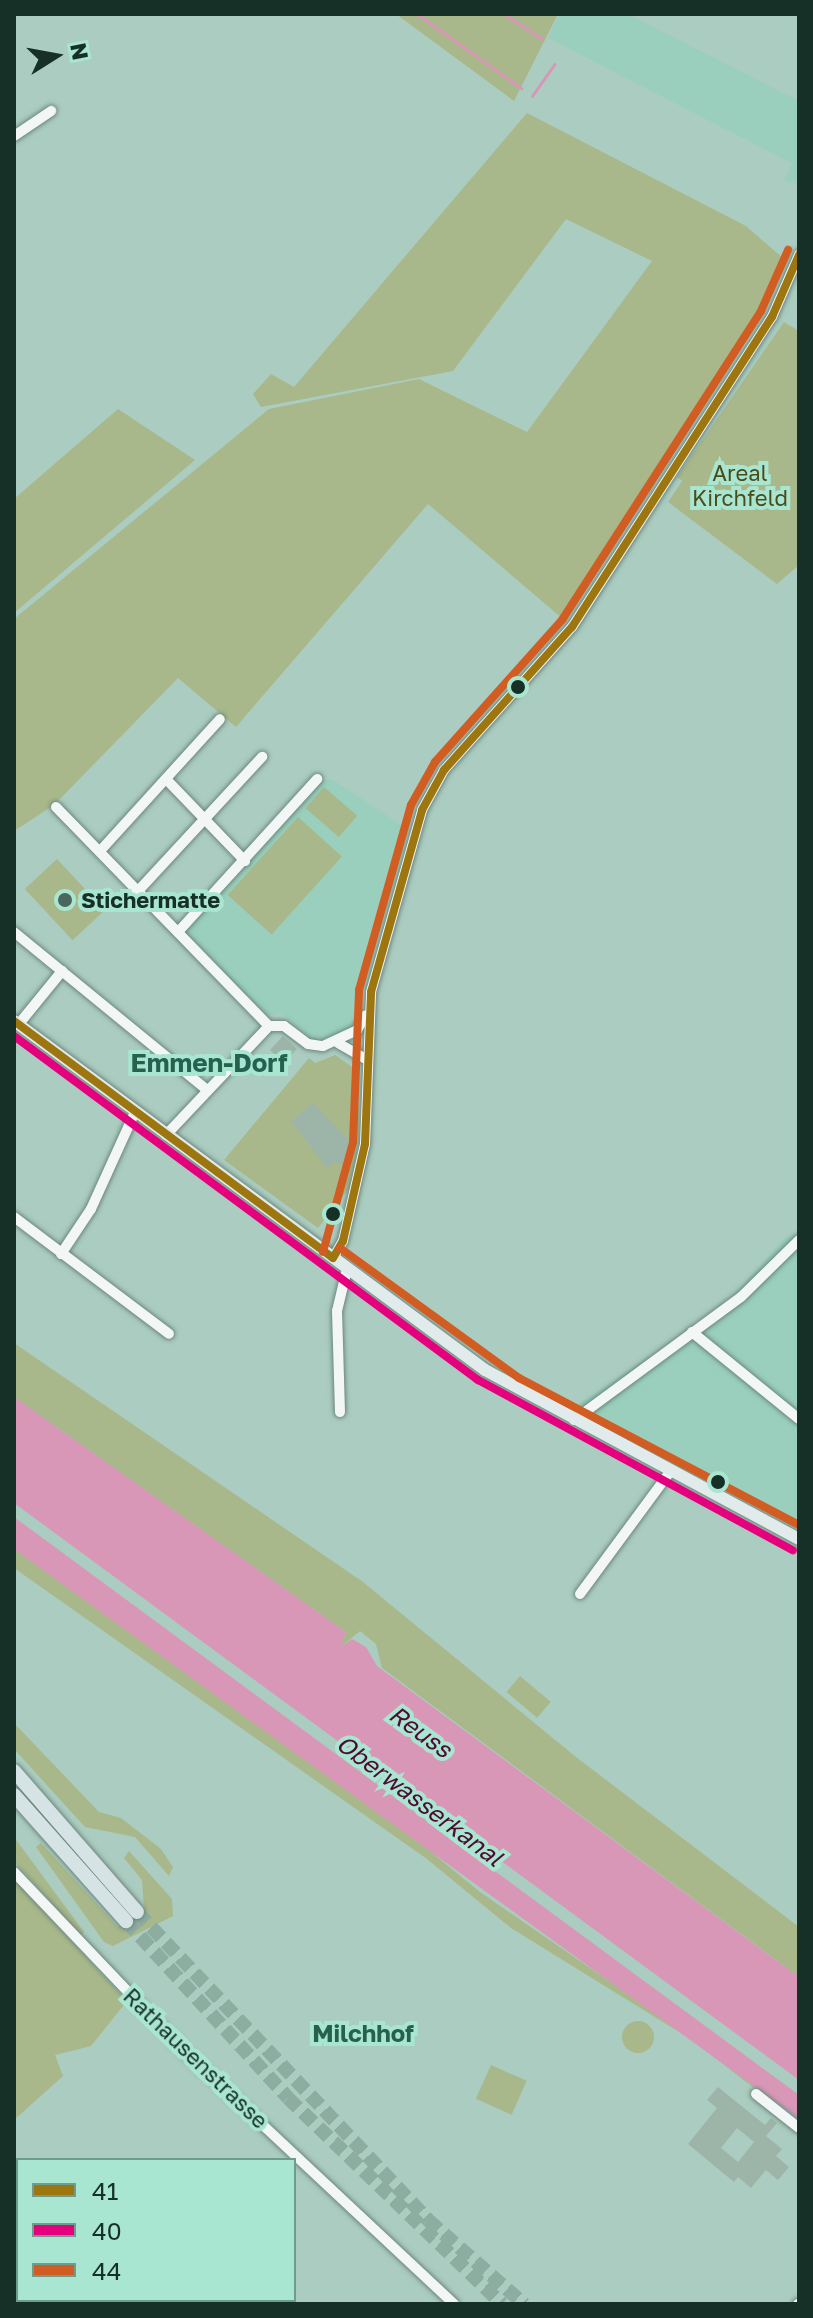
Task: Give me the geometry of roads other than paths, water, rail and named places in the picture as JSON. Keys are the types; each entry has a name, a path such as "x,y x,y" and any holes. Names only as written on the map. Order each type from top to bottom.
{"highway":[{"path":"14,1771 132,1916 14,1795"}],"main road":[{"path":"16,1023 485,1370 799,1539"}],"street":[{"path":"14,136 51,111"},
{"path":"333,1258 343,1241 365,1144 367,1013 405,862 438,777 572,627 772,317 799,255"},
{"path":"100,851 220,719"},
{"path":"138,891 262,757"},
{"path":"166,779 245,861"},
{"path":"178,932 317,779"},
{"path":"56,807 269,1026"},
{"path":"14,932 207,1090"},
{"path":"16,1023 62,971"},
{"path":"338,1043 367,1013"},
{"path":"166,1135 269,1026 284,1026 314,1046 338,1043 366,1059"},
{"path":"61,1254 91,1209 135,1112"},
{"path":"14,1217 169,1334"},
{"path":"574,1420 741,1297 799,1240"},
{"path":"340,1412 337,1311 347,1269"},
{"path":"692,1332 799,1419"},
{"path":"580,1594 670,1472"},
{"name":"Rathausenstrasse","path":"14,1872 188,2055 454,2304"},
{"path":"756,2094 799,2128"}],"water":[{"path":"14,1397 346,1632 341,1647 352,1639 366,1647 377,1666 799,1977 799,2080 14,1503"},
{"path":"14,1517 799,2095 799,2119 14,1549"}],"waterway":[{"path":"417,14 521,88"},
{"path":"504,14 542,39"},
{"path":"532,96 554,64"}],"tunnel":[{"path":"137,1912 428,2220 524,2304"},
{"path":"126,1921 288,2098 502,2304"}],"place":[{"name":"Stichermatte","path":"65,900"}],"district":[{"name":"Emmen-Dorf","path":"209,1063"},
{"name":"Milchhof","path":"363,2033"}],"park label":[{"name":"Areal Kirchfeld","path":"740,484"}],"water label":[{"name":"Reuss","path":"421,1731"},
{"name":"Oberwasserkanal","path":"420,1800"}]}
